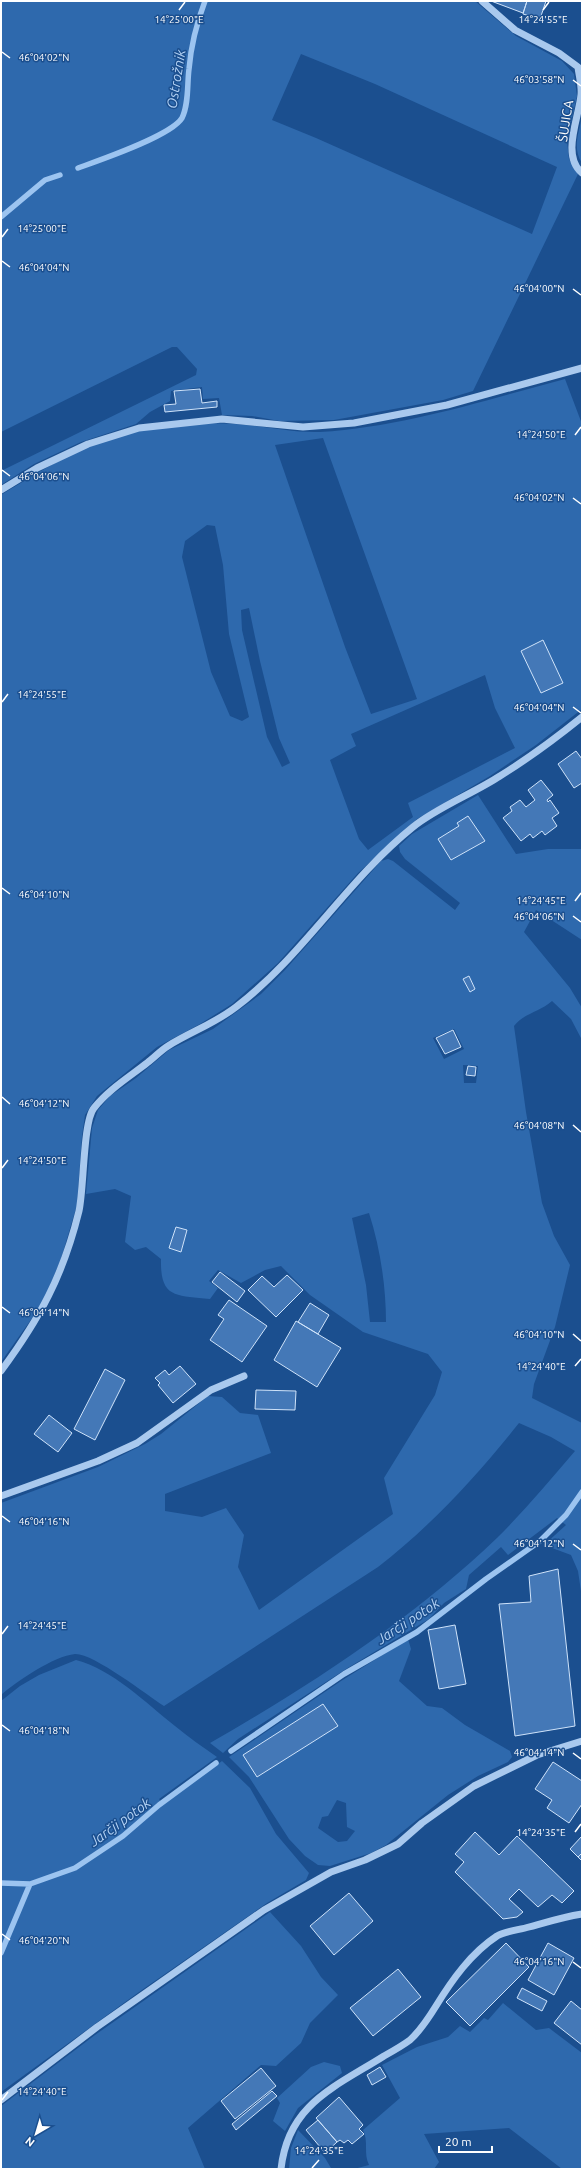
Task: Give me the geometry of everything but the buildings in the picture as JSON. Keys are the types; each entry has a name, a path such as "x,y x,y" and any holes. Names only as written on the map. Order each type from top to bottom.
{"street":[{"name":"ŠUJICA","path":"482,1 515,30 559,53 578,67 581,93 572,138 572,155 582,173"},
{"path":"1,490 36,468 88,444 139,428 222,419 303,427 354,423 447,405 582,368"},
{"path":"1,1371 24,1340 49,1298 63,1266 79,1210 86,1133 92,1110 106,1094 168,1046 201,1030 236,1007 278,970 365,871 414,826 500,776 552,741 582,717"},
{"path":"1,1496 98,1461 137,1443 210,1390 244,1376"},
{"path":"1,2100 97,2027 264,1910 331,1872 365,1860 398,1844 422,1823 467,1790 492,1776 537,1755 582,1741"},
{"path":"281,2169 282,2156 291,2131 304,2112 322,2095 346,2078 410,2040 428,2020 455,1978 478,1950 499,1935 560,1917 582,1914"}],"shaded area":[{"path":"1,1 475,1 516,36 562,61 574,74 577,96 567,141 569,159 578,174 473,391 443,400 334,420 279,421 252,416 222,415 219,398 203,399 202,387 171,391 170,401 150,412 136,424 81,442 34,464 1,485 1,471 196,375 197,369 177,347 172,347 1,432","holes":["301,54 375,84 557,167 532,234 272,120"]},
{"path":"582,116 582,163 577,152 577,146"},
{"path":"565,379 582,424 582,709 536,745 490,776 417,819 358,873 278,963 232,1004 200,1024 157,1047 97,1096 85,1115 77,1205 61,1259 42,1304 1,1362 1,495 77,452 105,440 142,430 180,425 217,423 310,432 351,429 382,425 444,412","holes":["323,438 417,699 371,714 345,647 275,445","207,525 215,526 223,565 229,634 249,717 242,721 230,716 211,672 182,557 185,541","249,608 279,738 290,763 282,767 267,737 242,630 241,610","485,675 495,708 515,748 408,803 413,817 368,850 359,839 330,760 356,746 351,734"]},
{"path":"478,795 516,854 548,849 582,849 582,940 536,910 524,932 570,988 582,1008 582,1040 571,1019 552,1001 522,1018 514,1026 526,1112 542,1203 554,1236 570,1265 555,1327 534,1384 532,1398 582,1423 582,1598 578,1571 571,1555 544,1545 566,1525 557,1518 508,1555 501,1547 469,1575 466,1589 444,1603 429,1619 346,1669 238,1739 223,1753 210,1743 286,1698 360,1649 432,1595 508,1527 575,1451 551,1437 519,1423 487,1462 453,1499 417,1534 378,1567 164,1706 107,1667 83,1655 75,1654 57,1659 36,1670 1,1695 1,1503 98,1467 145,1444 161,1434 208,1396 222,1397 240,1413 258,1415 271,1453 165,1494 165,1511 202,1517 226,1508 244,1535 238,1567 259,1610 393,1514 384,1478 435,1395 442,1372 428,1354 363,1332 310,1295 281,1266 265,1270 241,1283 218,1270 209,1281 218,1288 210,1299 188,1297 172,1292 163,1282 161,1259 146,1247 135,1250 125,1242 131,1196 115,1189 86,1194 92,1128 98,1110 110,1096 136,1078 169,1050 213,1029 261,994 285,970 381,861 388,859 393,861 455,910 460,903 405,859 400,852 399,846 412,834","holes":["454,1029 464,1049 444,1059 433,1038","463,1065 478,1066 476,1083 464,1083","369,1213 382,1267 386,1322 370,1322 366,1285 352,1218"]},
{"path":"408,1639 411,1649 399,1681 427,1706 442,1708 465,1725 510,1751 512,1757 508,1762 478,1776 448,1795 386,1845 371,1853 330,1866 318,1865 305,1856 289,1839 249,1777 229,1757 341,1681","holes":["337,1800 346,1803 347,1827 355,1831 347,1841 338,1842 318,1828 322,1817 328,1816"]},
{"path":"76,1660 89,1664 115,1679 217,1757 159,1799 163,1805 222,1761 250,1788 276,1834 309,1873 306,1880 267,1903 139,1992 1,2092 1,1701 20,1686 39,1675"},
{"path":"270,1912 301,1946 321,1977 338,1995 310,2023 301,2043 276,2066 261,2065 188,2128 205,2169 1,2169 1,2106 95,2035"},
{"path":"503,2003 536,2030 549,2028 582,2053 582,2169 562,2169 509,2128 424,2134 439,2162 434,2169 354,2169 369,2165 366,2156 366,2139 363,2130 400,2098 382,2065 417,2047 448,2037 460,2026 470,2032 484,2018 488,2020"},
{"path":"324,2062 340,2066 342,2073 298,2108 285,2131 273,2121 280,2103 277,2098 311,2067"},
{"path":"298,2130 325,2158 331,2168 335,2169 289,2169 291,2148"}],"waterway":[{"name":"Ostrožnik","path":"78,168 150,140 175,125 182,118 187,100 189,69 193,43 205,1"},
{"name":"Ostrožnik","path":"1,217 45,180 60,175"},
{"name":"Jarčji potok","path":"231,1751 344,1674 417,1632 486,1579 540,1541 566,1515 582,1492"},
{"name":"Jarčji potok","path":"1,1883 30,1884 75,1868 123,1836 159,1805 216,1763"},
{"name":"Jarčji potok","path":"1,1953 30,1884"}]}
